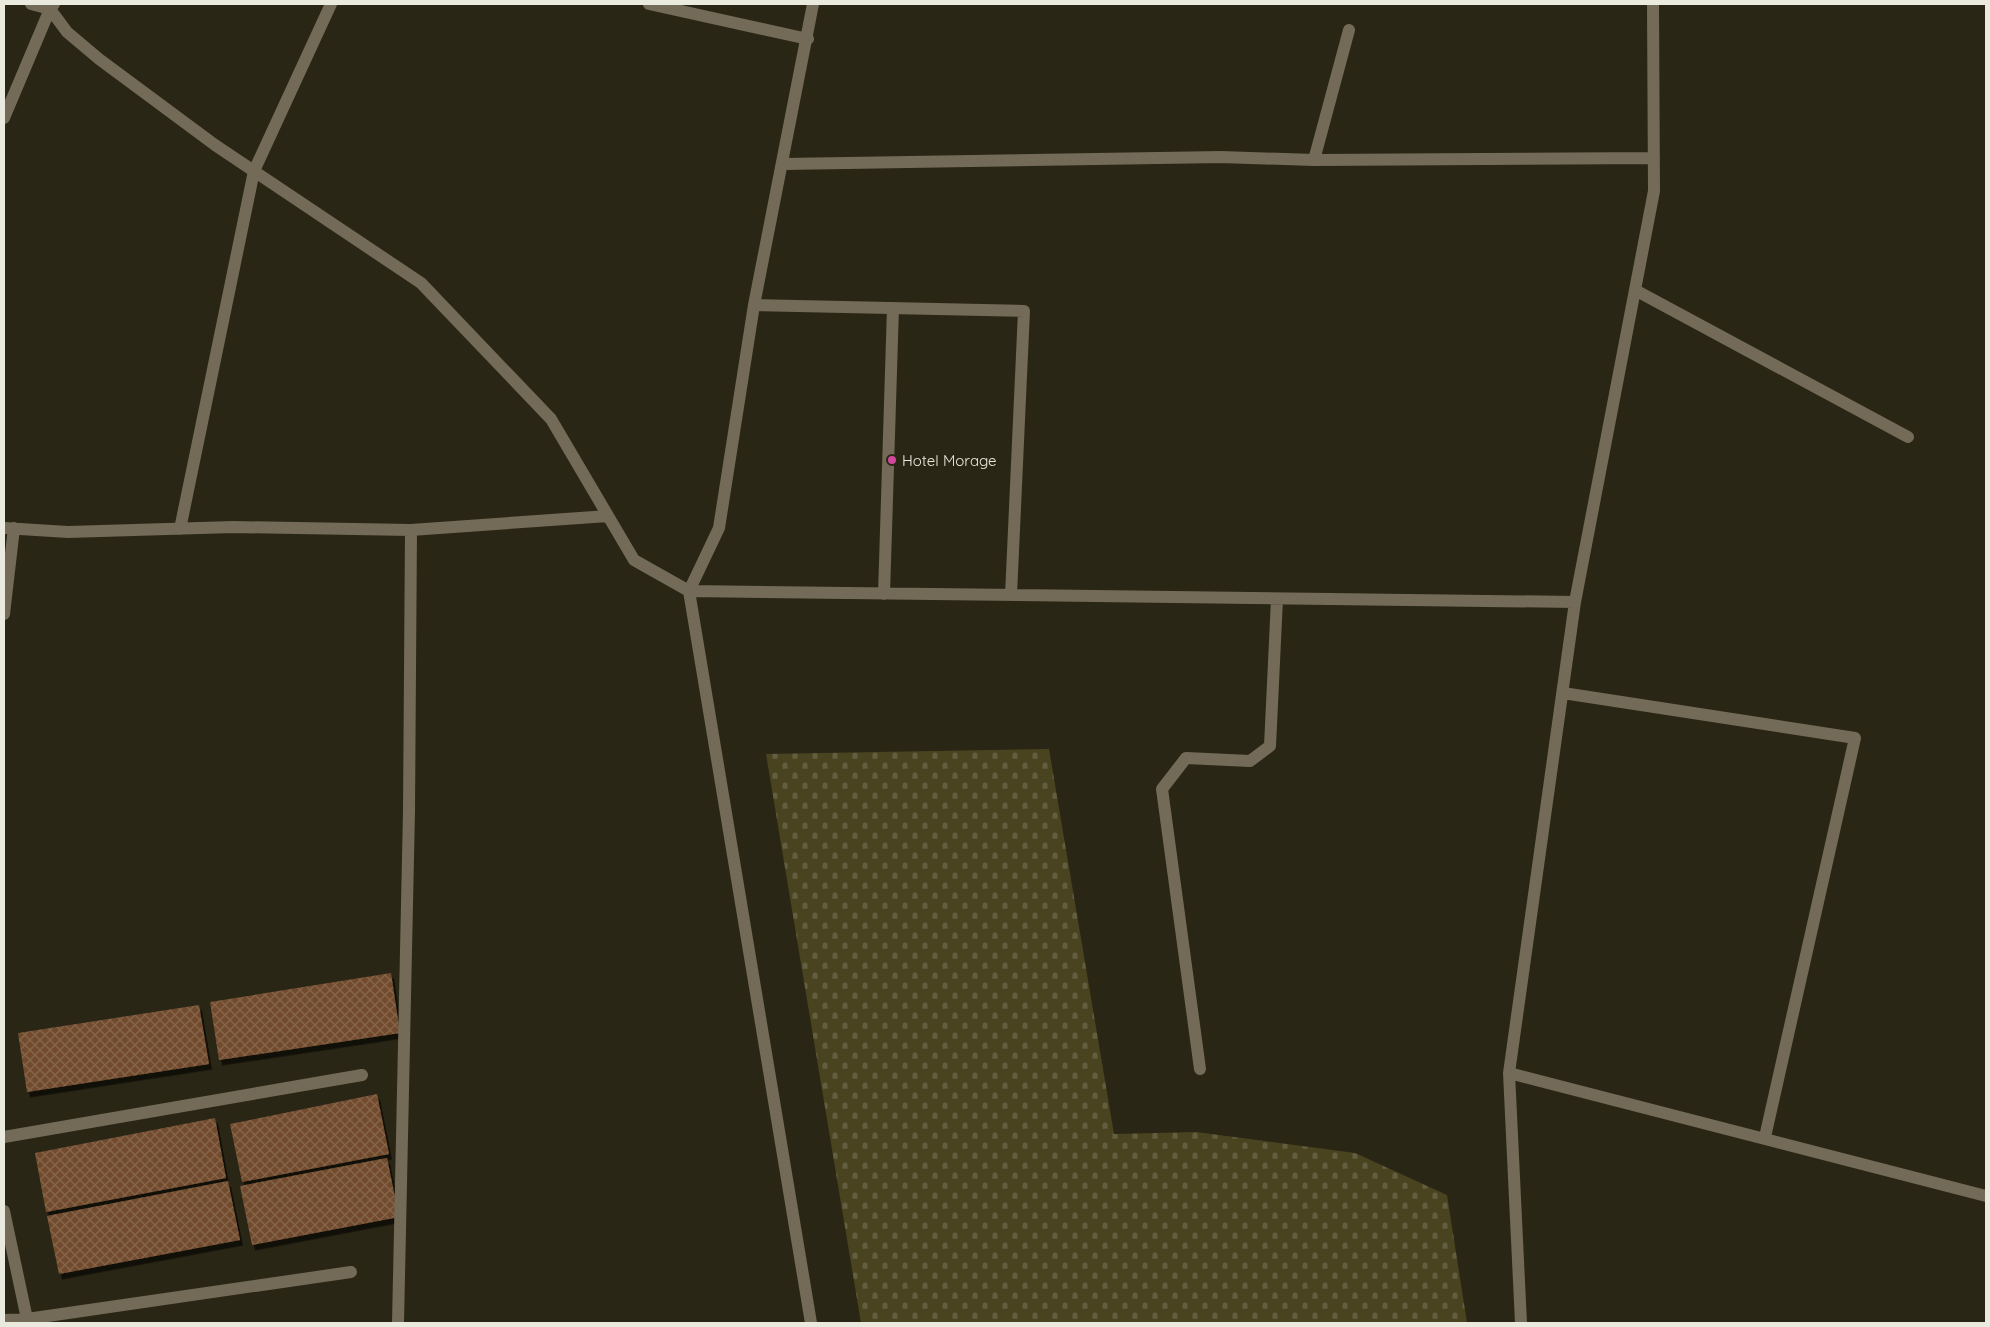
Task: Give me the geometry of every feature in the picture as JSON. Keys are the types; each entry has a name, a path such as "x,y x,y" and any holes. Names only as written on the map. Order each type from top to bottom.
{"street":[{"path":"31,4 52,7 68,32 99,59 254,171 421,282 551,419 634,560 689,591 1575,602"},
{"path":"180,529 254,171 331,4"},
{"path":"649,4 808,39"},
{"path":"811,1323 689,591 719,528 754,305 784,164 813,4"},
{"path":"1521,1323 1509,1073 1575,602 1654,191 1653,4"},
{"path":"4,118 52,7"},
{"path":"1314,160 1348,30"},
{"path":"784,164 1222,157 1314,160 1654,158"},
{"path":"1635,290 1908,437"},
{"path":"754,305 1024,311 1011,595"},
{"path":"884,594 893,308"},
{"path":"4,614 9,528 68,532 233,527 411,530 608,516"},
{"path":"398,1323 409,811 411,530"},
{"path":"1200,1069 1162,789 1186,758 1250,761 1270,746 1277,599"},
{"path":"1563,693 1855,738 1765,1138"},
{"path":"1509,1073 1986,1196"},
{"path":"4,1137 362,1076"},
{"path":"4,1211 27,1320"},
{"path":"4,1320 27,1320 351,1272"}],"green space":[{"path":"1049,749 1114,1134 1196,1132 1355,1153 1447,1195 1467,1323 861,1323 766,754"}],"building":[{"path":"391,973 400,1033 219,1060 210,1002"},
{"path":"199,1005 209,1064 27,1092 18,1033"},
{"path":"377,1094 389,1154 242,1182 230,1124"},
{"path":"215,1118 226,1178 46,1212 35,1153"},
{"path":"387,1158 399,1217 252,1245 240,1186"},
{"path":"228,1181 240,1240 59,1274 47,1216"}],"place":[{"name":"Hotel Morage","path":"892,460"}]}
